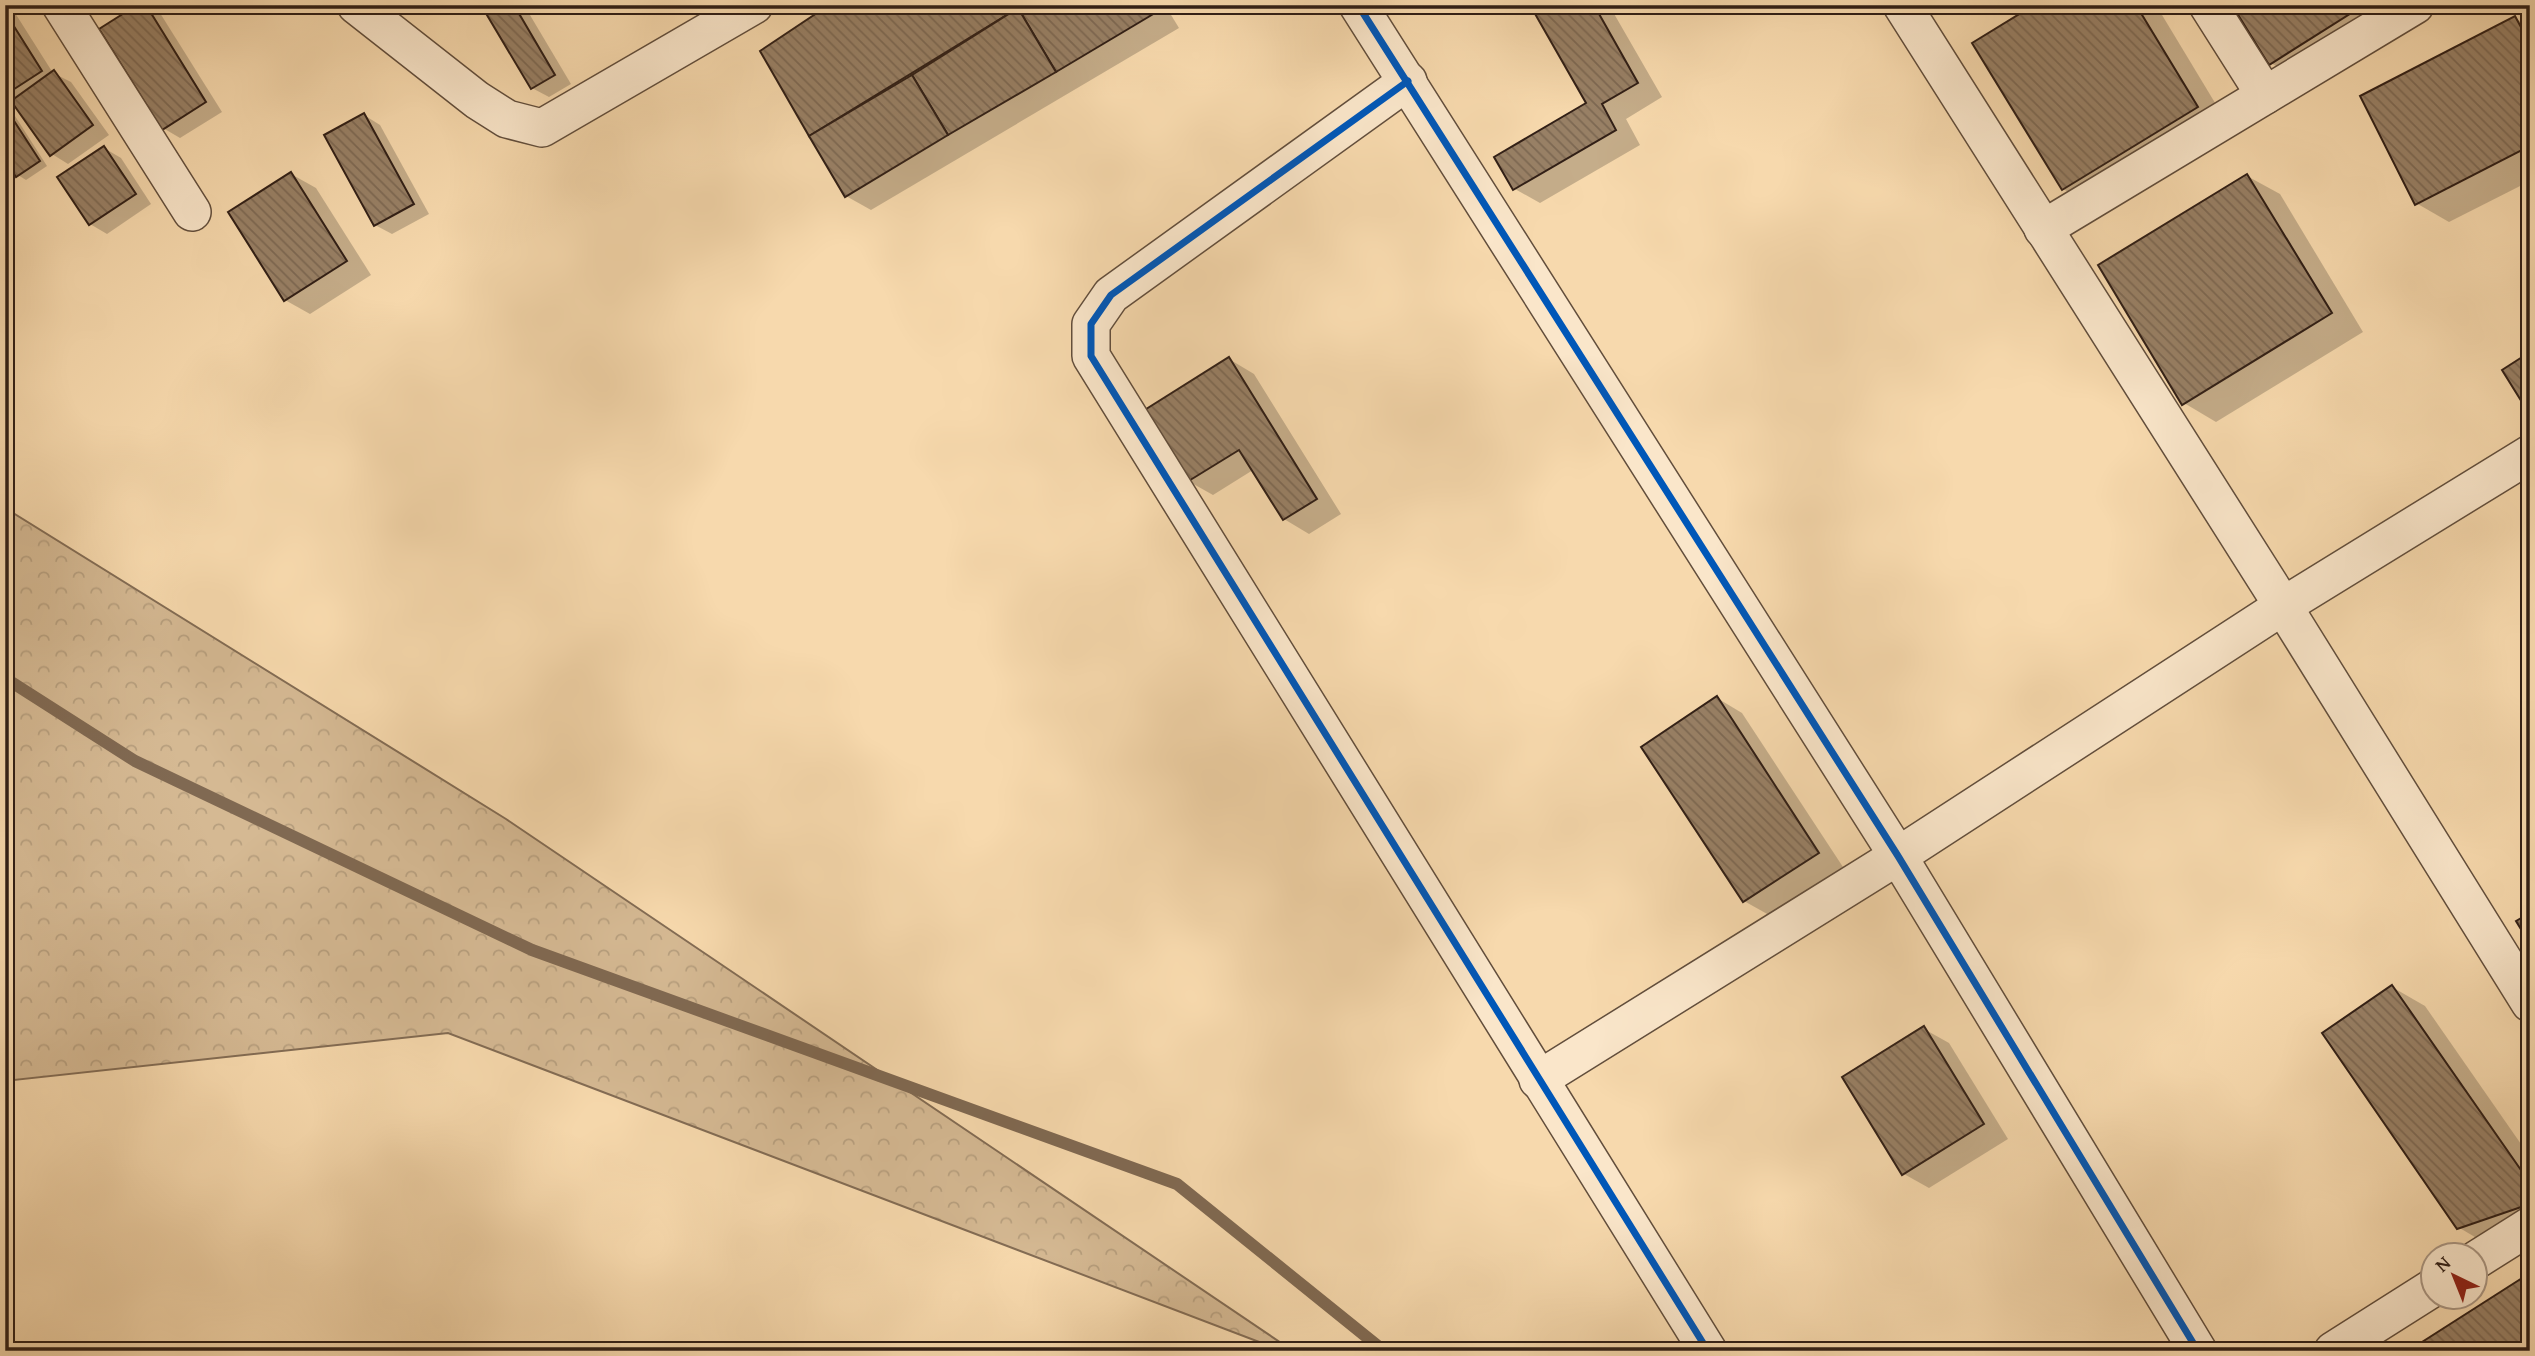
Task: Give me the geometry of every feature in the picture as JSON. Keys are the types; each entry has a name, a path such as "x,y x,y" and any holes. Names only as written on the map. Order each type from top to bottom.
{"street":[{"path":"61,5 192,212"},
{"path":"356,5 477,100 507,119 542,128 754,5"},
{"path":"1358,5 1898,856 2198,1351"},
{"path":"1902,5 2283,606 2530,1003"},
{"path":"2207,5 2265,95"},
{"path":"2043,229 2415,5"},
{"path":"1408,81 1111,295 1091,324 1091,356 1708,1351"},
{"path":"1538,1080 1898,856 2283,606 2530,454"},
{"path":"2490,1251 2530,1226"},
{"path":"2333,1351 2420,1296"}],"green space":[{"path":"5,508 506,819 1293,1351 1283,1351 448,1033 5,1081"}],"building":[{"path":"137,5 146,5 206,102 162,130 99,29"},
{"path":"481,5 514,5 555,75 531,89"},
{"path":"829,5 1016,5 1018,8 809,136 760,51"},
{"path":"1022,5 1150,5 1155,13 1056,72 1018,8"},
{"path":"1530,5 1594,5 1638,83 1602,104 1616,130 1513,190 1494,157 1586,103"},
{"path":"2034,5 2136,5 2198,107 2062,190 1972,43"},
{"path":"2232,5 2364,5 2269,65"},
{"path":"1018,8 1056,72 948,135 912,75"},
{"path":"5,12 42,71 5,95"},
{"path":"2515,16 2530,44 2530,146 2415,205 2360,96"},
{"path":"54,70 93,125 50,156 11,101"},
{"path":"912,75 948,135 845,197 809,136"},
{"path":"7,110 40,161 16,177 5,160"},
{"path":"364,113 414,204 374,226 324,135"},
{"path":"104,146 136,194 89,225 57,177"},
{"path":"291,172 347,261 284,301 228,212"},
{"path":"2247,174 2332,313 2182,405 2098,265"},
{"path":"2530,352 2530,415 2502,370"},
{"path":"1229,357 1317,499 1283,520 1239,450 1187,482 1143,411"},
{"path":"1717,696 1819,853 1743,902 1641,747"},
{"path":"2530,913 2530,944 2516,921"},
{"path":"2392,985 2530,1183 2530,1204 2457,1229 2322,1033"},
{"path":"1924,1026 1984,1124 1902,1175 1842,1077"},
{"path":"2530,1273 2530,1351 2408,1351 2472,1310 2490,1310 2490,1299"}],"waterway":[{"path":"5,678 135,761 532,950 1177,1184 1384,1351"}],"cycle path":[{"path":"1358,5 1898,856 2198,1351"},
{"path":"1408,81 1111,295 1091,324 1091,356 1708,1351"}]}
